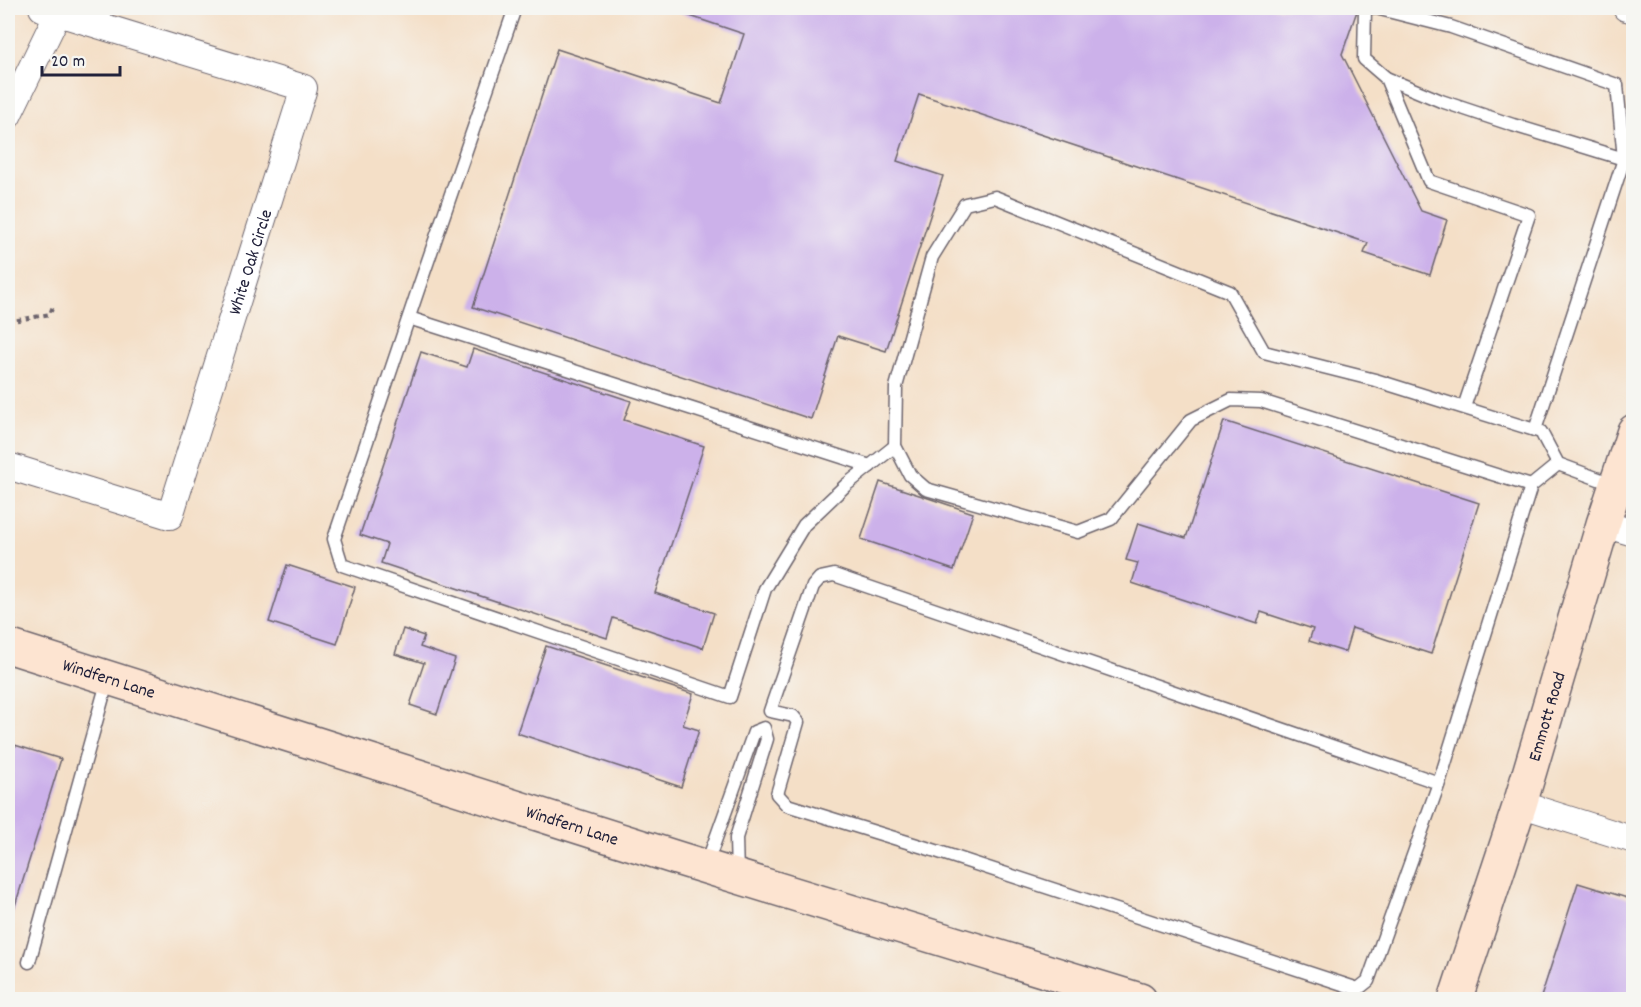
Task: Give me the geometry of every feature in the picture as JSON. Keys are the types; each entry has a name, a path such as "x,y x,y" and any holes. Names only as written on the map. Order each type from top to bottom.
{"street":[{"path":"1626,8 1634,10"},
{"name":"White Oak Circle","path":"8,116 50,10 304,88 170,516 8,466"},
{"name":"Emmott Road","path":"1455,999 1520,804 1618,529 1616,486 1634,431"},
{"name":"Windfern Lane","path":"8,646 737,876 1140,999"},
{"path":"1520,804 1634,840"}],"lane":[{"path":"515,8 334,539 342,565 730,697 765,589 804,525 846,484 895,446"},
{"path":"1365,8 1364,59 1386,78 1440,100 1513,125 1624,159"},
{"path":"1376,8 1451,27 1617,85 1624,159 1535,430"},
{"path":"1386,78 1429,182 1529,216 1464,407"},
{"path":"1531,486 1262,401 1231,399 1191,420 1111,519 1078,532 926,489 910,475 895,446 896,387 932,257 965,204 995,197 1230,292 1264,352 1353,374 1541,432 1558,464 1616,486"},
{"path":"409,318 870,466"},
{"path":"770,711 793,716 798,722 777,794 787,806 944,854 1359,989 1368,981 1439,783 1531,486 1558,464"},
{"path":"737,876 736,838 767,739 764,728 813,586 820,578 834,575 1439,783"},
{"path":"29,962 108,678"},
{"path":"706,866 754,732 764,728"}],"path":[{"path":"8,322 50,314 53,306"}],"building":[{"path":"666,8 1358,8 1342,54 1421,211 1447,220 1430,275 1364,253 1368,243 919,94 897,161 943,176 886,351 838,336 811,419 473,307 557,49 721,103 744,34"},
{"path":"473,349 631,401 624,420 704,446 655,593 714,613 703,648 613,618 607,638 381,563 387,544 360,535 421,352 467,367"},
{"path":"1224,421 1479,503 1431,654 1352,628 1345,652 1309,641 1313,629 1261,612 1257,624 1132,583 1138,563 1126,560 1138,523 1186,538"},
{"path":"880,482 973,513 954,570 861,539"},
{"path":"287,565 355,587 337,644 269,622"},
{"path":"403,629 424,636 420,647 455,659 437,714 410,705 424,663 395,654"},
{"path":"546,646 693,694 683,725 699,730 681,787 517,733"},
{"path":"8,743 61,759 8,928"},
{"path":"1578,883 1634,900 1634,1000 1540,1000"}]}
